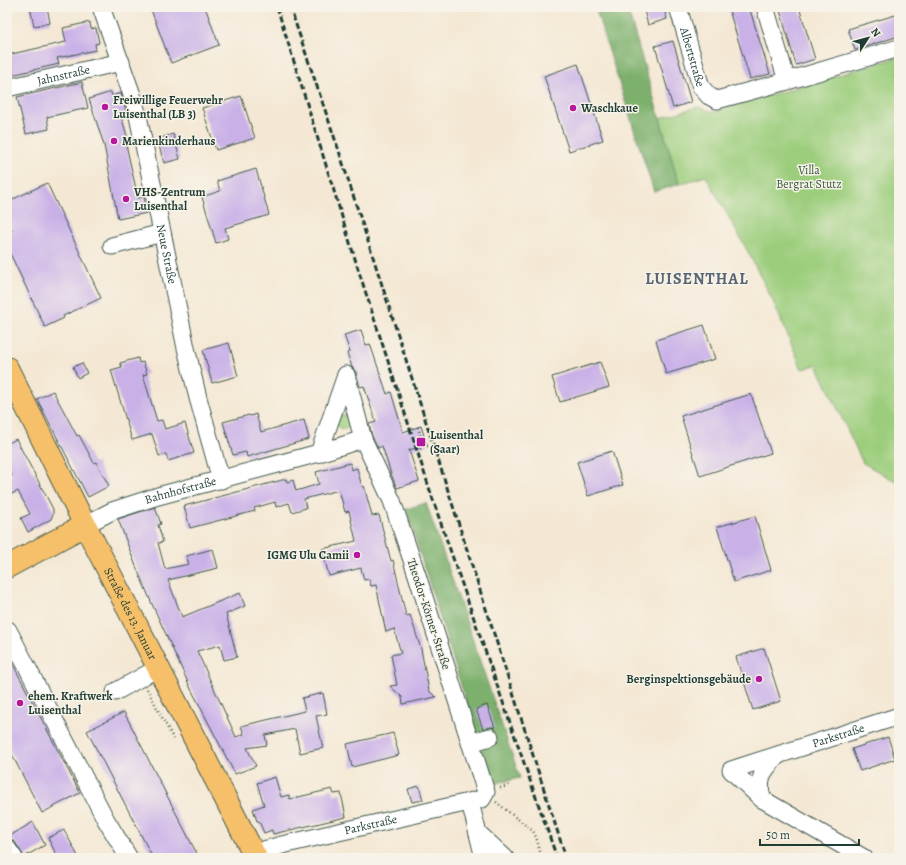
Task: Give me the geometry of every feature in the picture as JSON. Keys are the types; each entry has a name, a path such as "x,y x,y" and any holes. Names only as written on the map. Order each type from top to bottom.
{"main road":[{"name":"Straße des 13. Januar","path":"7,368 253,856"},
{"name":"Bahnhofstraße","path":"7,567 85,525"}],"street":[{"name":"Neue Straße","path":"101,7 121,62 138,116 194,384 220,480"},
{"name":"Albertstraße","path":"678,7 701,87 709,96 717,100 899,48"},
{"path":"765,7 787,81"},
{"name":"Jahnstraße","path":"7,88 121,62"},
{"path":"112,246 162,233"},
{"name":"Theodor-Körner-Straße","path":"319,453 346,375 364,439 392,501 486,792"},
{"name":"Bahnhofstraße","path":"85,525 119,509 158,496 319,453 364,439"},
{"path":"8,630 106,820 129,858"},
{"path":"115,692 158,668"},
{"name":"Parkstraße","path":"864,858 762,799 731,770 899,716"},
{"path":"470,743 490,737"},
{"name":"Parkstraße","path":"762,799 759,786 761,775 767,766 778,755"},
{"name":"Parkstraße","path":"253,856 282,845 482,799 486,792"},
{"path":"470,802 484,858"},
{"path":"478,834 505,858"},
{"path":"7,848 14,858"}],"path":[{"path":"418,427 424,446"},
{"path":"420,449 424,446 429,446"},
{"path":"486,792 500,806 533,831 536,836 542,858"}],"green space":[{"path":"595,7 627,7 679,184 654,192"},
{"name":"Villa Bergrat Stutz","path":"899,57 899,483 863,463 817,365 802,369 773,301 706,176 679,184 660,118 697,107 714,112"},
{"path":"343,415 348,417 350,422 348,427 343,429 338,427 336,422 338,417"},
{"path":"426,503 520,778 492,784 406,509"}],"building":[{"path":"30,7 47,7 50,23 34,26"},
{"path":"150,7 205,7 219,45 171,63"},
{"path":"643,7 663,7 667,19 648,25"},
{"path":"728,7 749,7 770,74 750,79"},
{"path":"779,7 799,7 815,59 796,65"},
{"path":"899,14 899,36 855,50 848,29"},
{"path":"90,22 91,29 96,28 99,43 95,44 96,50 57,58 59,64 7,76 7,55 66,42 63,28"},
{"path":"673,41 691,102 673,108 655,46"},
{"name":"Waschkaue","path":"578,64 603,140 569,151 544,76"},
{"path":"82,82 88,108 47,117 49,129 26,134 17,97"},
{"path":"111,92 112,96 121,93 127,114 121,116 128,139 125,140 138,198 144,197 147,213 118,219 104,145 89,99"},
{"path":"241,96 255,138 216,150 202,108"},
{"path":"173,134 180,159 164,163 157,139"},
{"path":"256,169 269,215 225,228 228,239 216,243 202,197 220,191 217,181"},
{"path":"47,183 101,298 63,316 64,318 45,327 7,247 7,233 12,231 7,220 7,202"},
{"path":"704,325 715,359 666,374 656,340"},
{"path":"361,330 366,345 370,344 387,394 391,392 403,432 421,426 427,445 409,450 419,481 397,488 382,446 378,448 372,436 369,424 376,422 364,386 360,387 356,372 352,367 347,353 350,352 344,335"},
{"path":"229,343 238,376 212,383 203,350"},
{"path":"138,358 139,363 143,362 147,374 143,375 157,421 162,420 165,429 185,423 194,453 168,461 166,454 159,456 152,434 132,440 111,370 122,367 120,363"},
{"path":"600,362 609,387 560,402 552,377"},
{"path":"82,363 87,373 78,378 73,367"},
{"path":"53,391 77,436 79,435 94,463 96,462 109,486 88,497 37,399"},
{"path":"751,394 771,453 700,476 681,416"},
{"path":"256,414 261,432 304,420 309,439 247,457 246,452 233,455 223,422"},
{"path":"16,439 53,509 51,519 28,532 21,518 30,514 18,491 7,496 7,479 12,476 7,467 7,444"},
{"path":"612,451 623,485 588,496 577,462"},
{"path":"350,463 351,470 357,468 362,487 364,486 372,516 379,515 391,561 393,560 406,616 410,615 421,649 429,691 436,697 403,704 402,697 390,686 397,685 391,655 401,653 394,629 386,632 376,585 371,586 369,579 364,580 361,568 329,576 322,549 356,541 349,511 345,512 339,490 304,499 306,508 292,512 289,503 276,507 275,502 254,508 255,511 190,528 184,506 286,479 287,482 293,480 296,491 319,484 316,472"},
{"path":"155,507 161,524 158,525 163,542 158,543 165,569 189,564 186,556 213,549 218,568 168,580 182,617 240,593 245,606 226,614 237,657 224,660 220,645 197,651 236,737 244,734 241,726 305,711 302,698 323,693 327,714 316,716 323,748 300,753 295,729 265,735 267,745 247,748 256,766 235,774 191,689 152,604 118,519"},
{"path":"755,516 771,570 734,582 717,527"},
{"name":"Berginspektionsgebäude","path":"764,648 781,701 753,710 736,657"},
{"name":"ehem. Kraftwerk Luisenthal","path":"7,653 80,793 42,813 7,745"},
{"path":"487,705 495,728 492,727 483,729 476,709"},
{"path":"124,712 197,854 190,858 153,858 87,731"},
{"path":"393,733 399,755 352,767 347,744"},
{"path":"888,737 895,759 860,771 852,749"},
{"path":"275,777 281,797 289,795 290,799 332,789 334,794 341,793 346,817 273,834 272,830 264,833 259,821 257,821 253,809 264,805 257,783"},
{"path":"419,786 423,800 412,802 408,789"},
{"path":"33,822 45,845 24,857 15,842 8,837"},
{"path":"64,830 79,858 58,858 48,838"}],"railway":[{"path":"277,7 360,275 437,512 557,858"},
{"path":"290,7 338,148 566,858"}],"place":[{"name":"Freiwillige Feuerwehr Luisenthal (LB 3)","path":"105,107"},
{"name":"Waschkaue","path":"573,108"},
{"name":"Marienkinderhaus","path":"114,141"},
{"name":"VHS-Zentrum Luisenthal","path":"126,199"},
{"name":"Luisenthal (Saar)","path":"421,442"},
{"name":"IGMG Ulu Camii","path":"357,555"},
{"name":"Berginspektionsgebäude","path":"759,679"},
{"name":"ehem. Kraftwerk Luisenthal","path":"20,703"}],"district":[{"name":"LUISENTHAL","path":"697,278"}]}
